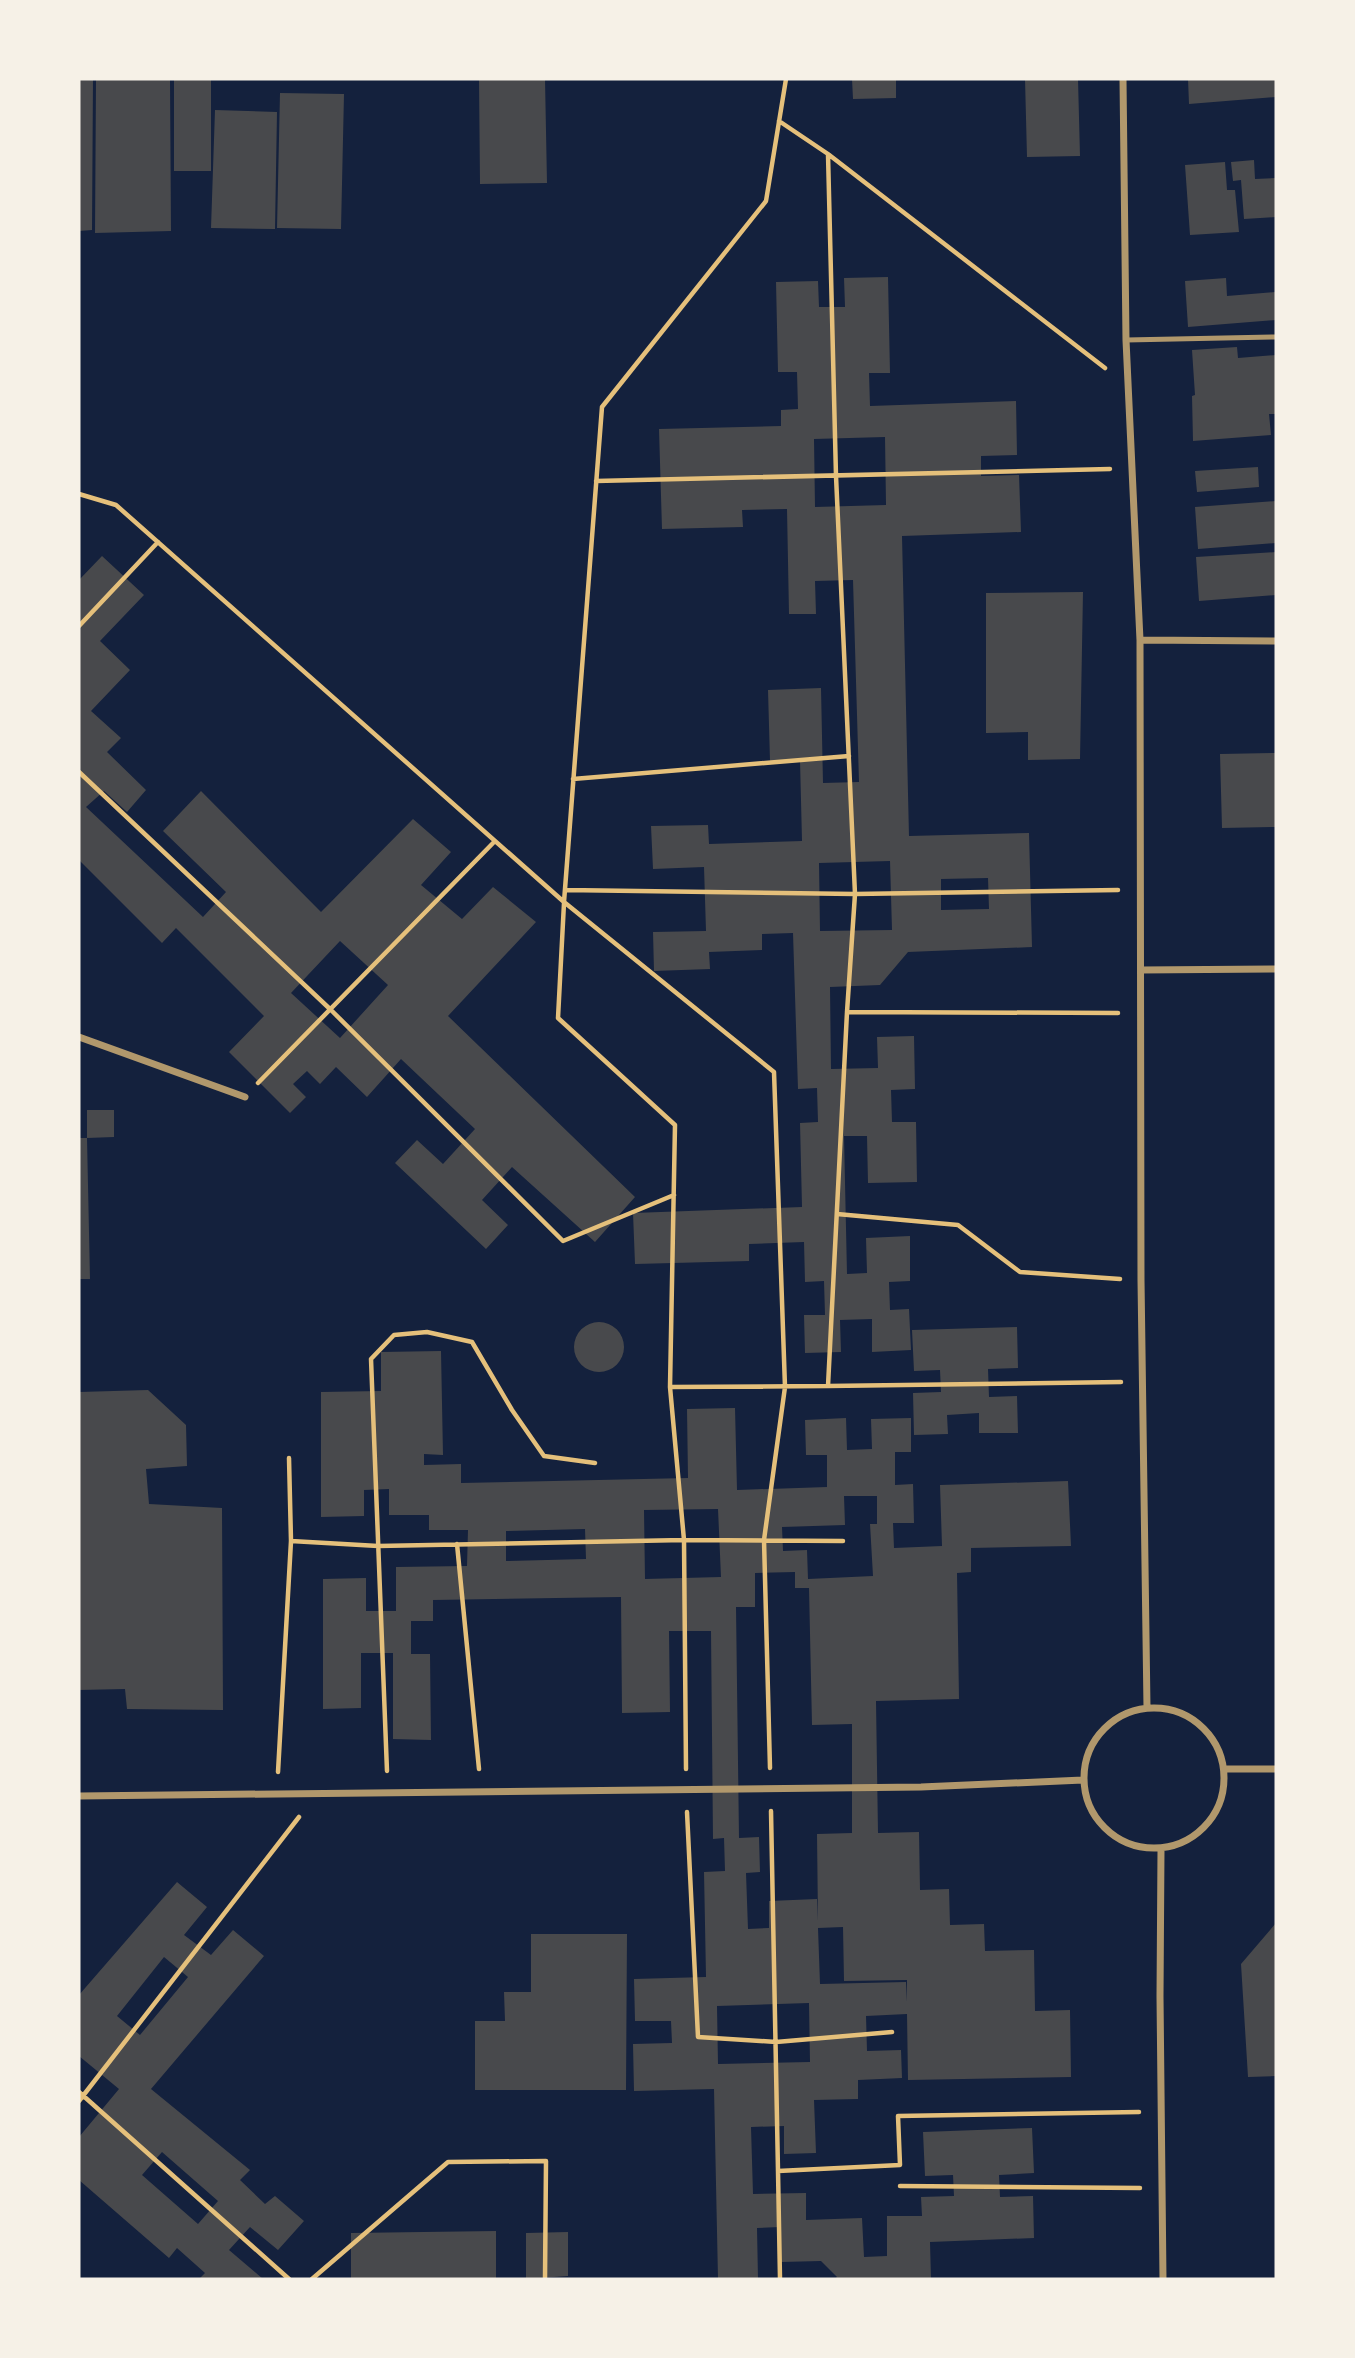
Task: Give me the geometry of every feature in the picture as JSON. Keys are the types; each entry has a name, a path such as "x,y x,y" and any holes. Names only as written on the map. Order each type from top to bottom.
{"street":[{"path":"1122,79 1126,340 1140,640 1141,1280 1147,1707"},
{"path":"1140,640 1276,641"},
{"path":"1142,970 1276,969"},
{"path":"79,1037 245,1097"},
{"path":"1147,1707 1174,1710 1198,1723 1216,1744 1224,1769 1222,1798 1209,1823 1188,1841 1161,1850 1132,1847 1106,1832 1089,1808 1083,1780 1090,1746 1114,1719 1147,1707"},
{"path":"1224,1769 1276,1769"},
{"path":"79,1796 921,1787 1083,1780"},
{"path":"1161,1850 1163,2279"}],"lane":[{"path":"1126,340 1276,337"}],"path":[{"path":"786,79 766,201 602,407 564,902 558,1017 675,1125 670,1387 684,1540 686,1788 698,2036 776,2042 892,2032"},
{"path":"779,121 828,154 1128,386"},
{"path":"828,154 836,476 855,894 828,1386"},
{"path":"596,481 1132,468"},
{"path":"79,494 116,505 564,902 774,1072 785,1387 764,1540 780,2279"},
{"path":"79,626 158,542"},
{"path":"573,779 849,756"},
{"path":"79,772 331,1010 563,1241 674,1195"},
{"path":"245,1097 495,841"},
{"path":"565,890 855,894 1141,890"},
{"path":"847,1012 1140,1013"},
{"path":"836,1214 958,1225 1020,1272 1141,1280"},
{"path":"387,1793 371,1359 394,1335 427,1332 472,1342 512,1410 544,1456 595,1463"},
{"path":"670,1387 1142,1382"},
{"path":"277,1794 291,1541 289,1458"},
{"path":"291,1541 377,1546 684,1540 844,1541"},
{"path":"457,1544 481,1792"},
{"path":"79,2101 318,1793"},
{"path":"79,2092 289,2279"},
{"path":"778,2171 900,2165 898,2116 1161,2112"},
{"path":"312,2279 448,2162 546,2161 545,2279"},
{"path":"901,2186 1162,2189"}],"building":[{"path":"79,79 93,79 92,230 79,231"},
{"path":"96,79 170,79 171,231 95,233"},
{"path":"174,79 211,79 211,171 174,171"},
{"path":"479,79 545,79 547,183 480,184"},
{"path":"852,79 896,79 896,98 853,99"},
{"path":"1025,79 1078,79 1080,156 1027,157"},
{"path":"1188,79 1276,79 1276,97 1189,104"},
{"path":"280,93 344,94 341,229 277,228"},
{"path":"215,110 277,112 275,229 211,228"},
{"path":"1254,160 1255,179 1276,178 1276,217 1244,219 1241,180 1233,181 1231,162"},
{"path":"1225,162 1227,190 1235,190 1239,232 1190,235 1185,165"},
{"path":"888,277 890,373 869,373 870,406 1016,401 1017,455 981,456 981,476 1019,475 1021,532 902,536 909,836 1029,833 1032,947 908,952 880,985 830,987 831,1069 878,1068 877,1037 914,1036 915,1089 891,1090 892,1122 916,1122 917,1182 868,1183 867,1136 844,1136 847,1274 867,1273 866,1238 910,1236 910,1281 889,1282 890,1310 909,1309 911,1350 872,1352 872,1319 840,1320 841,1352 805,1353 804,1315 825,1315 824,1281 805,1282 804,1242 749,1244 749,1261 635,1264 633,1213 802,1207 800,1123 818,1122 817,1088 798,1089 793,933 762,934 762,950 709,952 710,969 654,971 653,932 706,931 704,867 653,869 651,826 708,825 709,844 802,841 800,760 770,761 768,690 821,688 823,783 859,782 853,580 815,581 816,614 789,614 787,509 742,510 743,527 662,529 659,429 781,426 781,410 798,409 797,372 778,372 776,282 818,281 819,307 845,307 844,278","holes":["885,437 886,505 815,507 814,439","890,861 892,930 820,931 819,863","988,878 989,909 941,910 941,879"]},
{"path":"1226,278 1227,296 1275,292 1276,320 1188,327 1185,281"},
{"path":"1237,347 1238,358 1276,355 1276,414 1269,414 1271,435 1193,441 1192,396 1195,395 1192,350"},
{"path":"1258,467 1259,487 1197,492 1195,471"},
{"path":"1276,501 1276,543 1198,549 1195,507"},
{"path":"1276,552 1276,595 1199,601 1196,557"},
{"path":"102,556 144,595 100,641 130,670 91,711 121,738 107,752 146,790 127,812 104,791 86,807 203,917 226,892 163,831 201,791 321,912 413,819 451,852 421,885 462,919 493,887 536,922 448,1016 635,1197 595,1242 512,1167 482,1200 508,1225 486,1249 395,1163 417,1140 443,1164 475,1129 401,1059 367,1097 336,1067 320,1084 307,1071 293,1084 306,1097 290,1113 229,1052 264,1016 176,928 162,943 79,860 79,580","holes":["340,941 388,985 340,1038 291,993"]},
{"path":"1083,592 1080,759 1028,760 1028,732 986,733 986,593"},
{"path":"1276,753 1276,827 1222,828 1220,754"},
{"path":"87,1110 114,1110 114,1137 87,1138"},
{"path":"79,1138 87,1138 90,1279 79,1279"},
{"path":"599,1322 617,1329 624,1347 617,1365 599,1372 581,1365 574,1347 581,1329"},
{"path":"1017,1327 1018,1368 988,1369 989,1397 1017,1396 1018,1433 979,1433 979,1413 947,1415 948,1434 914,1435 913,1393 941,1392 940,1370 914,1371 912,1330"},
{"path":"441,1351 443,1455 424,1454 424,1465 461,1464 461,1483 688,1478 687,1409 735,1408 737,1490 827,1487 827,1455 806,1455 805,1420 846,1418 847,1450 872,1449 871,1419 911,1418 911,1452 895,1452 895,1485 913,1484 914,1523 893,1523 894,1548 942,1546 940,1485 1068,1481 1071,1546 971,1548 971,1572 957,1573 959,1699 876,1701 878,1833 919,1832 920,1890 949,1889 950,1925 984,1924 985,1951 1034,1950 1035,2011 1070,2010 1071,2077 908,2080 907,2014 866,2016 867,2051 901,2050 902,2078 858,2080 858,2099 814,2100 816,2153 784,2154 784,2126 751,2127 753,2194 806,2193 806,2220 862,2218 864,2257 887,2256 887,2216 922,2216 921,2197 954,2196 953,2175 925,2176 923,2132 1032,2128 1034,2173 999,2175 1000,2197 1033,2196 1034,2238 930,2242 931,2279 835,2279 837,2277 821,2261 781,2262 780,2227 757,2228 758,2279 718,2279 714,2089 634,2091 633,2044 672,2043 671,2021 635,2021 634,1979 706,1977 704,1872 725,1871 724,1838 713,1839 711,1631 669,1631 670,1712 622,1713 621,1597 433,1600 433,1621 411,1621 411,1654 430,1654 431,1740 393,1739 393,1653 361,1653 361,1708 323,1709 323,1579 366,1578 366,1611 396,1611 396,1567 467,1566 468,1530 429,1530 429,1515 389,1515 389,1489 364,1490 364,1516 321,1517 321,1392 381,1391 381,1352","holes":["844,1496 877,1496 877,1524 870,1524 873,1576 808,1579 807,1550 783,1551 782,1527 845,1525","718,1509 721,1577 645,1579 644,1510","585,1529 586,1559 506,1561 506,1531","795,1572 795,1588 809,1588 812,1725 852,1724 852,1833 817,1834 818,1921 817,1899 769,1901 769,1928 748,1929 746,1873 760,1872 759,1837 739,1838 736,1607 755,1607 755,1573","843,1927 844,1981 907,1980 907,2002 906,1982 820,1984 818,1928","809,2003 810,2062 718,2064 717,2006"]},
{"path":"148,1390 186,1425 187,1466 146,1469 149,1504 222,1508 223,1710 127,1709 125,1689 79,1690 79,1392"},
{"path":"177,1882 207,1907 184,1935 211,1955 233,1930 264,1956 151,2089 250,2170 240,2180 265,2204 275,2196 304,2221 278,2250 250,2227 229,2250 263,2279 199,2279 205,2273 177,2248 169,2258 79,2180 79,2137 119,2089 79,2056 79,1995","holes":["164,1957 188,1977 140,2035 117,2016","162,2152 218,2201 198,2224 142,2175"]},
{"path":"1276,1923 1276,2076 1248,2077 1241,1964"},
{"path":"531,1934 627,1934 626,2090 475,2090 475,2021 505,2021 504,1992 531,1992"},
{"path":"496,2231 496,2279 351,2279 351,2233"},
{"path":"568,2232 568,2276 526,2279 526,2233"}]}
